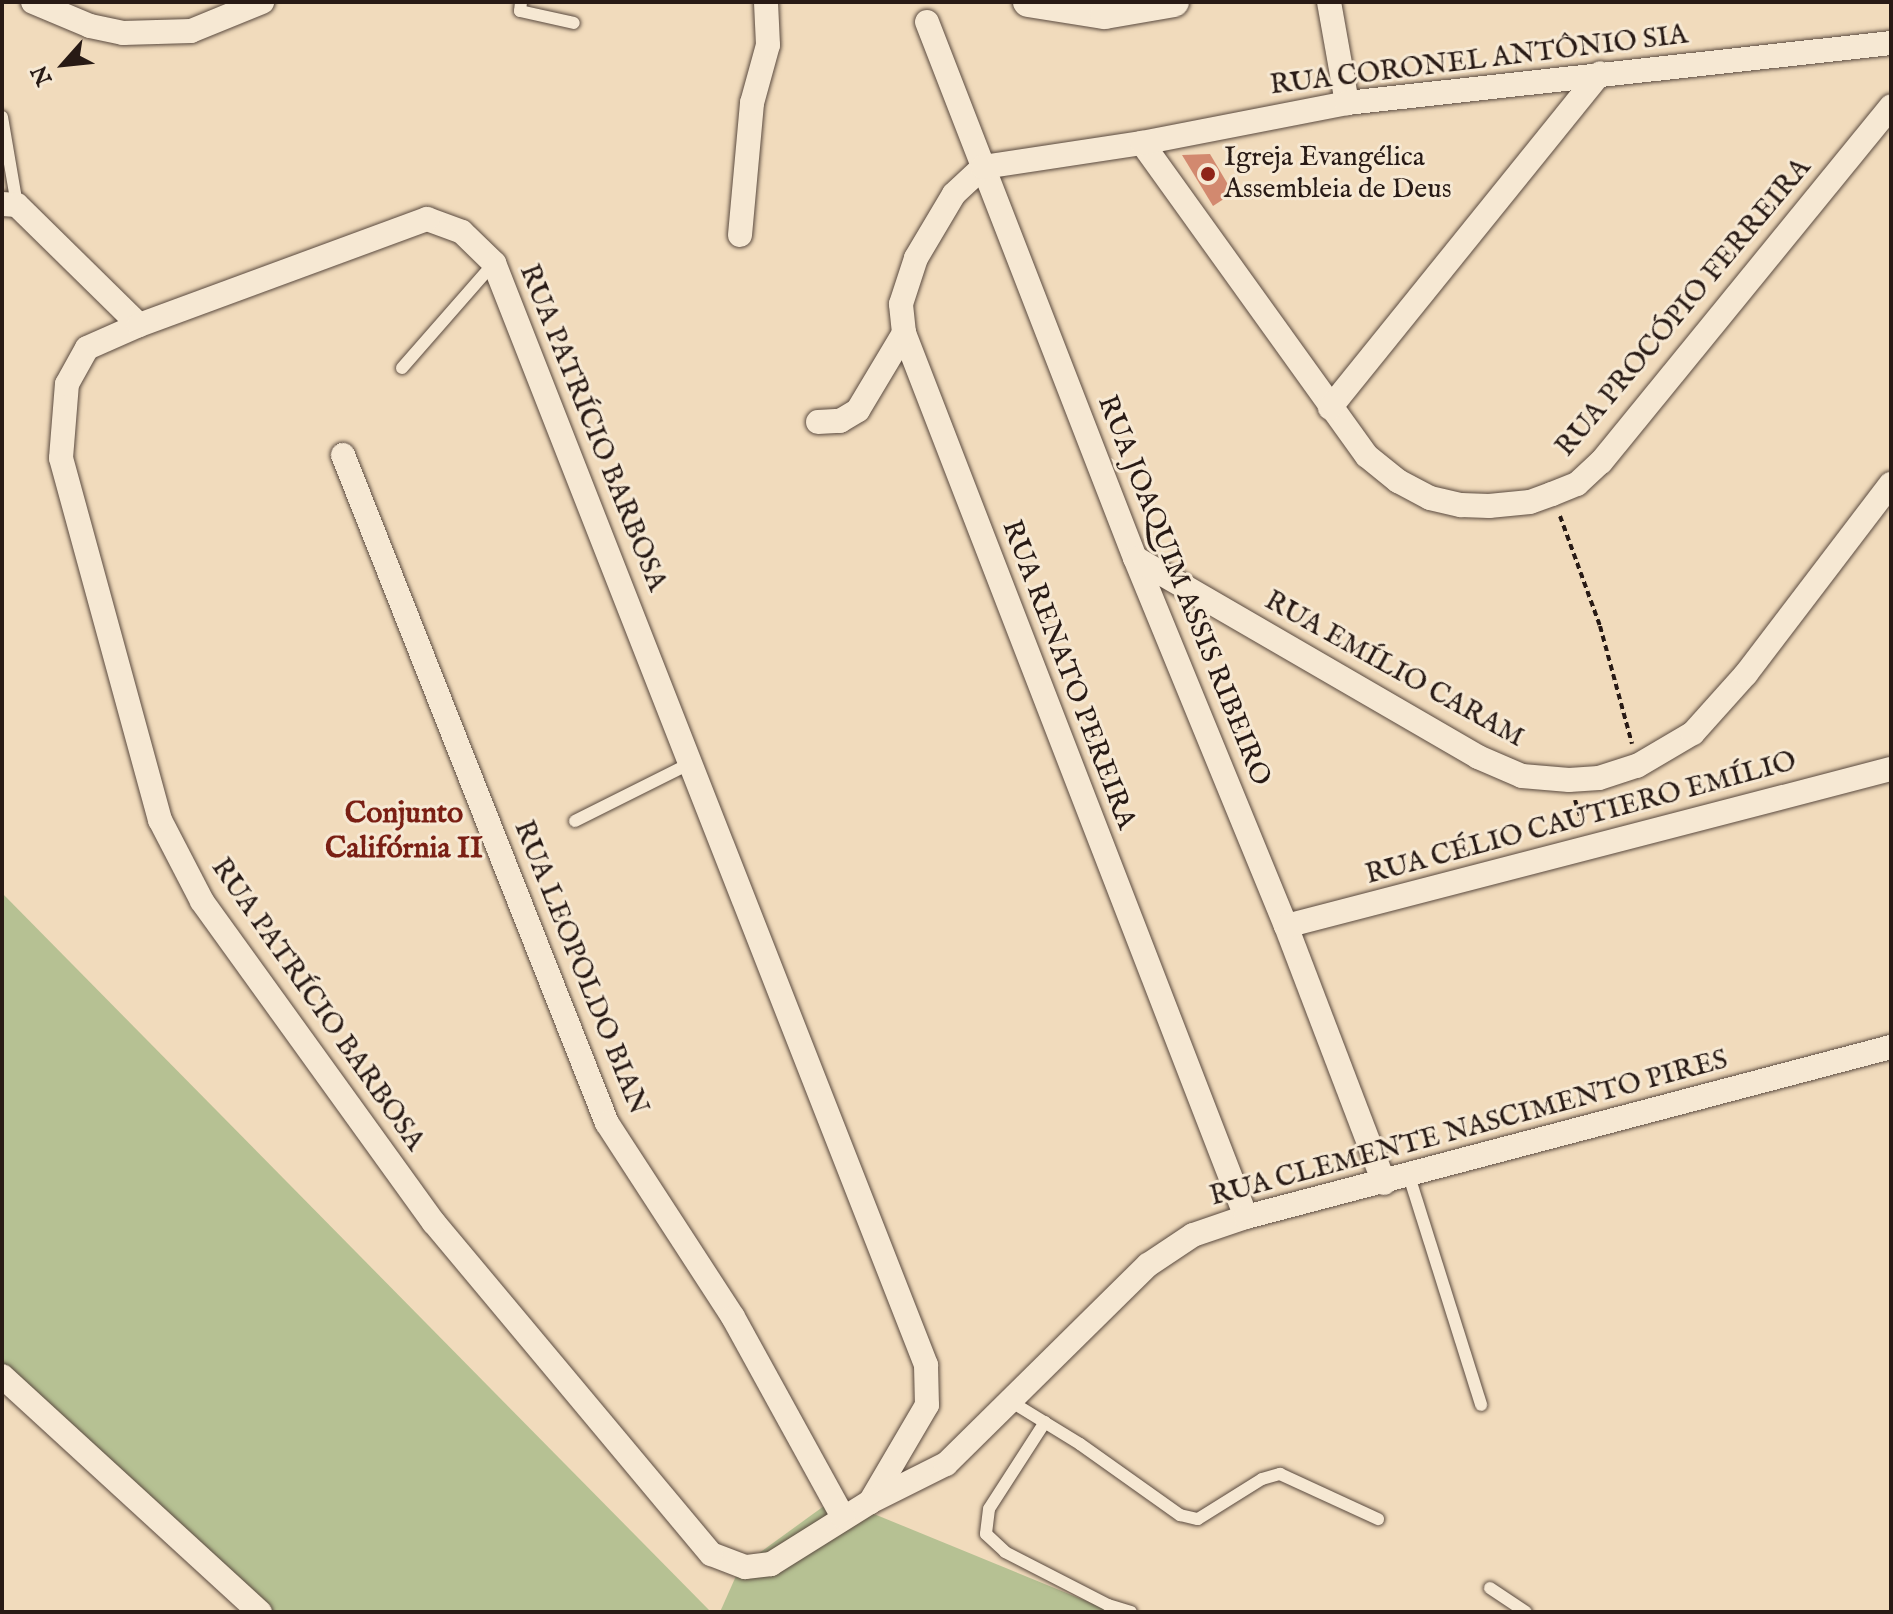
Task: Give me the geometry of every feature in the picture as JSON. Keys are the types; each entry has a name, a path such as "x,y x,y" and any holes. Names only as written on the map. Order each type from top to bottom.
{"street":[{"path":"33,2 90,26 123,33 191,31 262,2"},
{"path":"740,235 752,103 768,45 766,2"},
{"path":"1028,2 1105,14 1174,2"},
{"path":"1329,2 1347,103"},
{"name":"RUA JOAQUIM ASSIS RIBEIRO","path":"927,22 1135,558 1286,926 1384,1183"},
{"name":"RUA CORONEL ANTÔNIO SIA","path":"983,167 1142,143 1347,103 1891,43"},
{"path":"1330,408 1600,73"},
{"name":"RUA PROCÓPIO FERREIRA","path":"1142,143 1367,456 1398,481 1430,498 1461,505 1489,506 1530,502 1552,494 1577,484 1601,462 1891,106"},
{"name":"RUA RENATO PEREIRA","path":"983,167 954,194 916,258 901,304 904,333 1246,1217"},
{"path":"9,205 139,325"},
{"name":"RUA PATRÍCIO BARBOSA","path":"427,219 462,232 494,263 926,1365 927,1405 870,1502 771,1564 745,1567 711,1554 434,1223 202,901 160,820 61,458 67,384 87,348 139,325 427,219"},
{"path":"818,422 840,421 858,410 904,333"},
{"name":"RUA LEOPOLDO BIAN","path":"343,455 607,1123 733,1317 843,1517"},
{"name":"RUA EMÍLIO CARAM","path":"1135,558 1478,757 1522,776 1569,780 1599,778 1637,766 1693,733 1718,708 1891,484"},
{"name":"RUA CÉLIO CAUTIERO EMÍLIO","path":"1286,926 1891,769"},
{"name":"RUA CLEMENTE NASCIMENTO PIRES","path":"870,1502 946,1464 1148,1265 1193,1235 1246,1217 1891,1047"},
{"path":"2,1376 260,1612"}],"lane":[{"path":"521,2 520,11 574,23"},
{"path":"2,117 9,205"},
{"path":"402,368 494,263"},
{"path":"575,821 691,763"},
{"path":"1409,1176 1481,1405"},
{"path":"1010,1401 1180,1515 1198,1519 1262,1479 1280,1474 1378,1519"},
{"path":"1045,1422 989,1509 986,1534 1005,1552 1108,1605 1131,1612"},
{"path":"1490,1588 1526,1612"}],"path":[{"path":"1552,494 1600,626 1637,766"},
{"path":"1569,780 1589,848"}],"green space":[{"path":"2,893 711,1612 265,1612 2,1372"},
{"path":"835,1498 1113,1612 720,1612 740,1567"}],"building":[{"name":"Igreja Evangélica Assembleia de Deus","path":"1210,154 1233,193 1213,206 1182,155"}],"place":[{"name":"Igreja Evangélica Assembleia de Deus","path":"1208,174"}],"district":[{"name":"Conjunto Califórnia II","path":"404,831"}]}
